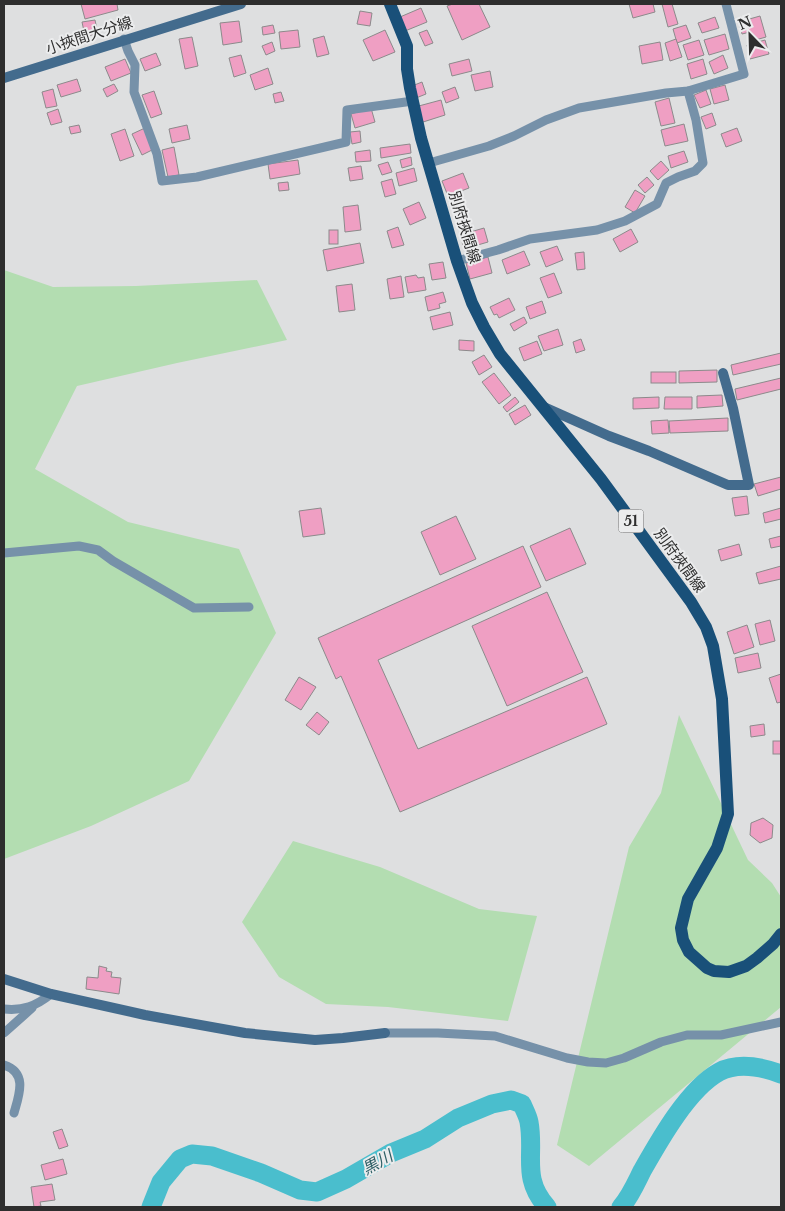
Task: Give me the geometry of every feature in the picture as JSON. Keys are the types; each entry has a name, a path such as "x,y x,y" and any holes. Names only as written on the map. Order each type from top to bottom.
{"main road":[{"name":"別府挾間線","path":"390,4 407,46 407,69 413,101 429,163 457,261 475,308 492,341 600,479 691,602 706,626 713,646 722,699 728,814 717,848 688,899 681,928 686,946 694,957 707,968 714,971 730,972 746,966 757,958 774,944 781,934"}],"street":[{"name":"小挾間大分線","path":"4,78 241,4"},
{"path":"429,163 489,146 546,120 580,108 688,91 744,74 726,4"},
{"path":"124,39 135,65 134,92 158,154 162,181 197,177 346,142 347,110 413,101"},
{"path":"457,261 530,239 597,230 625,220 657,204 666,183 695,172 703,163 696,120 688,91"},
{"path":"541,406 728,485 749,485 733,408 723,373"},
{"path":"4,553 79,546 98,550 113,561 194,608 249,607"},
{"path":"4,979 51,994 145,1015 246,1033 315,1040 385,1033 495,1036 567,1058 606,1063 624,1058 661,1042 687,1035 721,1035 781,1022"},
{"path":"4,1033 34,1006 51,994"},
{"path":"4,1008 28,1008 34,1006"},
{"path":"4,1065 11,1068 19,1078 20,1088 14,1113"}],"green space":[{"path":"4,270 53,287 136,286 257,280 287,340 77,386 35,469 128,522 239,549 276,633 189,781 91,826 4,859"},
{"path":"679,715 748,860 772,883 781,897 781,1007 589,1166 557,1145 629,847 661,793"},
{"path":"293,841 380,867 479,909 537,916 508,1021 388,1007 326,1004 279,977 242,922"}],"building":[{"path":"81,4 117,4 118,10 85,19"},
{"path":"453,4 479,4 490,27 462,40 447,6"},
{"path":"629,4 653,4 655,12 633,18"},
{"path":"662,4 672,4 678,24 668,27"},
{"path":"421,8 427,22 405,31 400,17"},
{"path":"360,11 372,13 370,26 357,24"},
{"path":"760,16 766,37 752,41 750,32 742,34 739,22"},
{"path":"715,17 719,28 702,33 698,23"},
{"path":"95,20 98,34 85,36 82,22"},
{"path":"239,21 242,42 223,45 220,23"},
{"path":"273,25 275,33 263,35 262,27"},
{"path":"686,25 691,38 677,43 673,29"},
{"path":"298,30 300,47 281,49 279,32"},
{"path":"385,30 395,52 373,61 363,40"},
{"path":"427,30 433,43 425,46 419,33"},
{"path":"725,34 729,49 709,55 704,40"},
{"path":"324,36 329,54 317,57 313,39"},
{"path":"192,37 198,66 185,69 179,39"},
{"path":"676,39 682,57 670,61 665,43"},
{"path":"699,40 704,55 688,60 683,45"},
{"path":"765,40 769,54 750,59 747,45"},
{"path":"272,42 275,51 266,55 262,46"},
{"path":"660,42 663,60 642,64 639,46"},
{"path":"156,53 161,65 145,71 140,59"},
{"path":"241,55 246,73 234,77 229,58"},
{"path":"723,55 728,68 714,74 709,62"},
{"path":"125,59 131,73 111,81 105,67"},
{"path":"469,59 472,71 452,76 449,64"},
{"path":"703,59 707,74 691,79 687,64"},
{"path":"268,68 273,84 255,90 250,75"},
{"path":"490,71 493,87 475,91 471,75"},
{"path":"77,79 81,91 61,97 57,85"},
{"path":"422,82 426,94 416,98 412,86"},
{"path":"114,84 118,91 107,97 103,89"},
{"path":"725,85 729,100 714,104 710,89"},
{"path":"455,87 459,98 446,103 442,92"},
{"path":"53,89 57,106 46,108 42,92"},
{"path":"706,90 711,104 700,108 694,95"},
{"path":"154,91 162,114 151,118 142,95"},
{"path":"281,92 284,101 275,103 273,94"},
{"path":"669,98 675,123 661,126 655,102"},
{"path":"441,100 445,115 420,123 415,107"},
{"path":"371,108 375,122 355,128 351,114"},
{"path":"58,109 62,122 51,125 47,113"},
{"path":"712,113 716,125 706,129 701,117"},
{"path":"684,124 688,141 665,146 661,130"},
{"path":"79,125 81,132 71,134 69,127"},
{"path":"187,125 190,139 172,143 169,129"},
{"path":"145,128 154,149 142,155 132,134"},
{"path":"737,128 742,141 726,147 721,134"},
{"path":"125,129 134,156 120,161 111,134"},
{"path":"360,131 361,142 352,144 350,132"},
{"path":"410,144 411,153 381,158 380,148"},
{"path":"174,147 179,175 168,177 162,150"},
{"path":"370,150 371,161 356,162 355,152"},
{"path":"684,151 688,162 671,168 668,156"},
{"path":"411,157 412,165 402,168 400,160"},
{"path":"298,160 300,174 270,179 268,164"},
{"path":"661,161 669,170 658,180 650,171"},
{"path":"388,162 392,172 382,175 378,165"},
{"path":"361,166 363,179 350,181 348,168"},
{"path":"414,168 417,181 399,186 396,173"},
{"path":"463,173 469,188 448,196 442,181"},
{"path":"647,177 654,185 645,193 638,185"},
{"path":"392,179 396,194 385,197 381,182"},
{"path":"288,182 289,190 279,191 278,183"},
{"path":"635,190 645,196 635,213 625,207"},
{"path":"419,202 426,218 410,225 403,209"},
{"path":"358,205 361,230 345,232 343,207"},
{"path":"398,227 404,245 392,248 387,231"},
{"path":"484,228 488,242 464,249 460,235"},
{"path":"631,229 638,242 620,252 613,239"},
{"path":"329,230 338,230 338,244 329,244"},
{"path":"360,243 364,263 327,271 323,250"},
{"path":"557,246 563,260 546,267 540,252"},
{"path":"524,251 530,265 507,274 502,260"},
{"path":"584,252 585,269 577,270 575,253"},
{"path":"488,257 492,273 470,279 466,263"},
{"path":"443,262 446,278 432,280 429,264"},
{"path":"554,273 562,293 548,298 540,278"},
{"path":"416,275 418,278 424,277 426,290 408,293 405,277"},
{"path":"401,276 404,297 390,299 387,279"},
{"path":"352,284 355,310 339,312 336,286"},
{"path":"443,292 446,302 439,304 440,308 428,311 425,297"},
{"path":"509,298 515,310 499,318 497,314 494,315 490,307"},
{"path":"542,301 546,313 530,319 526,307"},
{"path":"450,312 453,325 433,330 430,317"},
{"path":"524,317 527,323 514,331 510,324"},
{"path":"558,329 563,345 544,351 538,336"},
{"path":"581,339 585,350 576,353 573,342"},
{"path":"459,340 474,341 474,351 459,350"},
{"path":"537,341 542,354 524,361 519,348"},
{"path":"781,353 781,364 733,375 731,365"},
{"path":"484,355 492,367 479,375 472,362"},
{"path":"717,370 717,382 679,383 679,371"},
{"path":"651,372 676,372 676,383 651,383"},
{"path":"494,373 511,395 499,404 482,382"},
{"path":"781,378 781,389 737,400 735,389"},
{"path":"722,395 723,406 697,408 697,396"},
{"path":"515,397 519,402 507,412 503,407"},
{"path":"659,397 659,408 633,409 633,398"},
{"path":"665,397 692,397 692,409 664,409"},
{"path":"525,405 531,415 515,425 509,414"},
{"path":"728,418 728,431 670,433 669,421"},
{"path":"668,420 669,433 652,434 651,421"},
{"path":"781,477 781,489 758,496 754,484"},
{"path":"747,496 749,514 735,516 732,498"},
{"path":"321,508 325,534 303,537 299,511"},
{"path":"781,508 781,519 765,523 763,513"},
{"path":"456,516 476,559 440,575 421,532"},
{"path":"570,528 586,564 546,581 530,546"},
{"path":"781,536 781,546 771,548 769,539"},
{"path":"739,544 742,555 721,561 718,550"},
{"path":"523,546 541,587 378,660 418,749 587,677 607,724 400,812 341,676 336,679 318,638"},
{"path":"781,566 781,579 759,584 756,573"},
{"path":"547,592 583,672 507,706 472,626"},
{"path":"770,620 775,641 760,645 755,624"},
{"path":"747,625 754,647 734,654 727,632"},
{"path":"758,653 761,668 738,673 735,658"},
{"path":"781,674 781,702 777,703 769,678"},
{"path":"299,677 316,687 301,710 285,700"},
{"path":"317,712 329,722 319,735 306,725"},
{"path":"764,724 765,735 751,737 750,726"},
{"path":"773,741 781,741 781,754 773,754"},
{"path":"763,818 773,825 772,838 760,843 750,835 751,823"},
{"path":"99,966 107,968 106,971 112,972 111,977 121,978 119,994 86,989 87,977 98,978"},
{"path":"62,1129 68,1146 59,1149 53,1132"},
{"path":"63,1159 67,1174 45,1180 41,1165"},
{"path":"52,1184 55,1200 40,1202 41,1206 34,1207 31,1187"}],"waterway":[{"name":"黒川","path":"621,1207 675,1117 696,1090 707,1080 726,1069 742,1066 766,1069 781,1074"},
{"name":"黒川","path":"151,1207 161,1182 180,1159 192,1154 212,1156 261,1173 300,1190 317,1192 346,1179 391,1153 425,1139 458,1118 492,1104 511,1100 522,1104 528,1117 531,1176 539,1196 547,1207"}]}
